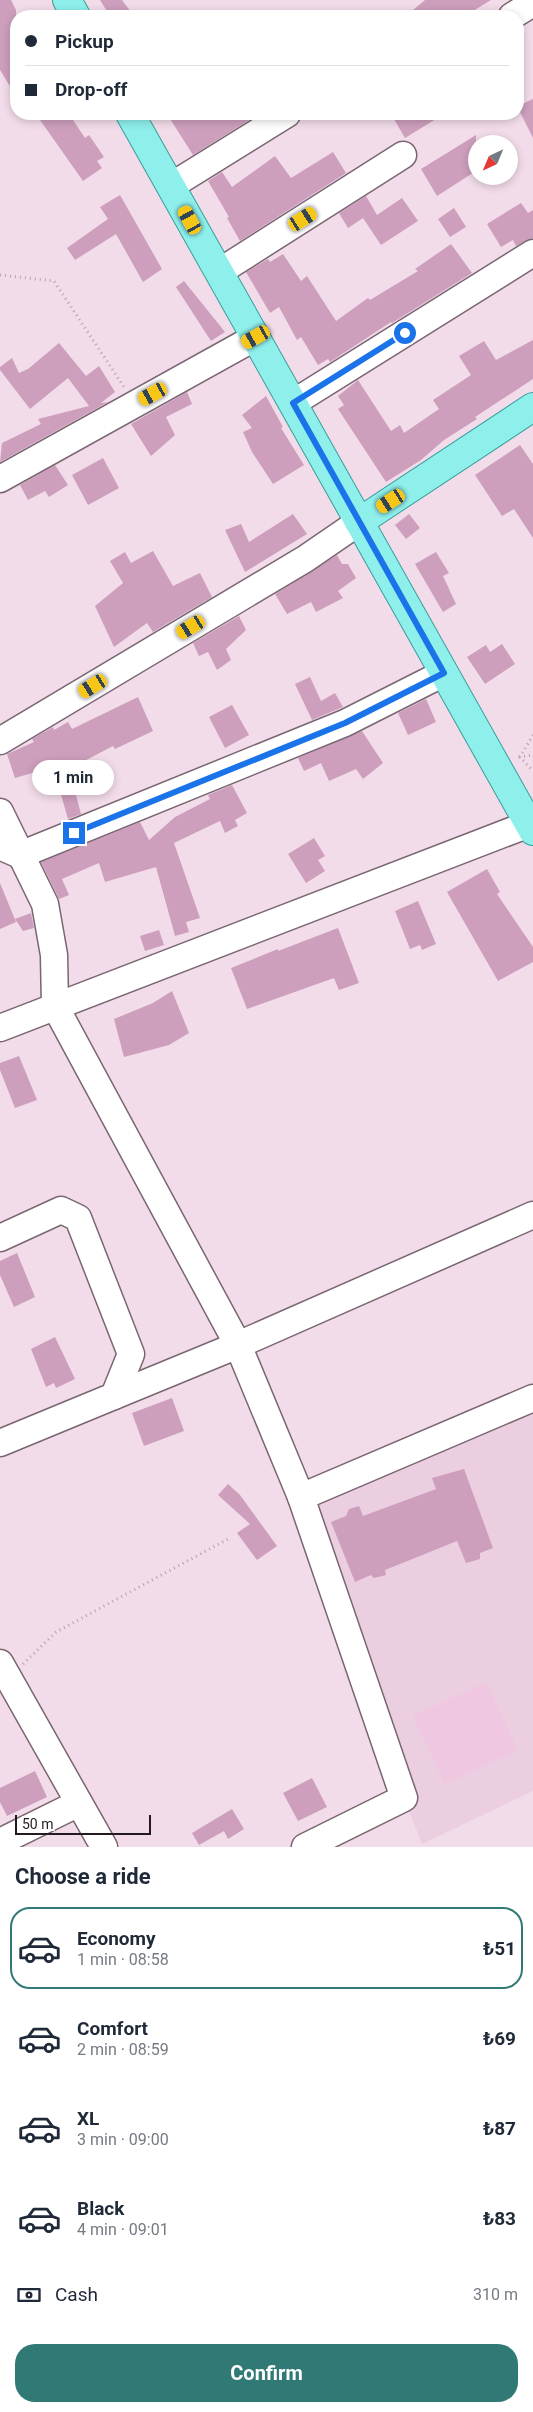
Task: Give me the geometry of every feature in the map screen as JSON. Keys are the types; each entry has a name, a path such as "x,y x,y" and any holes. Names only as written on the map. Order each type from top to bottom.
{"main road":[{"path":"133,120 531,827"},
{"path":"359,522 533,406"}],"street":[{"path":"522,10 533,3"},
{"path":"171,186 277,120"},
{"path":"219,272 403,155"},
{"path":"293,403 533,253"},
{"path":"0,479 256,337"},
{"path":"0,741 305,559 359,522"},
{"path":"10,851 345,723 444,673"},
{"path":"0,812 10,851 45,904 54,955 55,1006 238,1345 301,1497 404,1798 305,1847"},
{"path":"0,1028 531,827"},
{"path":"0,1238 61,1210 78,1218 131,1354 114,1396"},
{"path":"0,1442 238,1345 533,1215"},
{"path":"301,1497 533,1398"},
{"path":"4,1670 104,1847"},
{"path":"0,1842 79,1803"}],"path":[{"path":"0,277 54,281 136,404"},
{"path":"533,736 520,757 533,771"},
{"path":"4,1670 56,1632 228,1539"}],"shaded area":[{"path":"530,1386 533,1413 533,1791 422,1844 283,1489"},
{"path":"486,1682 518,1750 445,1784 413,1716"}],"building":[{"path":"0,0 11,0 16,10 10,10 10,86 0,70"},
{"path":"100,0 122,0 130,10 106,10"},
{"path":"425,0 491,0 475,10 413,10"},
{"path":"533,99 533,138 524,120 524,103"},
{"path":"40,120 73,120 85,138 89,135 104,157 97,161 102,168 83,181"},
{"path":"171,120 249,120 193,155"},
{"path":"394,120 434,120 405,138"},
{"path":"468,140 468,176 437,196 421,169"},
{"path":"333,152 346,173 240,241 227,218 229,217 208,181 222,172 232,187 275,156 291,178"},
{"path":"120,195 162,269 143,282 116,234 75,260 67,248 108,219 100,207"},
{"path":"366,196 377,215 402,198 418,221 381,245 363,218 348,228 339,213"},
{"path":"521,203 528,213 533,210 533,238 516,246 513,240 501,247 487,224"},
{"path":"454,208 466,227 450,237 438,219"},
{"path":"451,244 472,273 330,362 328,359 318,365 301,337 297,340 279,307 270,313 246,272 268,259 270,262 283,254 301,281 307,276 336,321 368,298 370,300 418,271 415,269"},
{"path":"184,281 225,332 211,341 176,287"},
{"path":"533,340 533,379 475,417 477,419 444,440 421,460 386,482 338,409 344,405 338,396 358,380 391,431 400,425 404,433 439,409 433,400 471,375 459,356 484,341 496,360"},
{"path":"59,343 86,376 99,366 115,392 101,403 108,402 0,462 2,443 41,424 38,419 89,406 68,378 30,409 0,370 0,367 12,358 19,373 28,369"},
{"path":"187,392 192,404 166,417 175,435 151,456 131,424"},
{"path":"266,396 283,427 281,428 304,465 273,484 252,452 243,432 252,428 242,415"},
{"path":"520,445 533,464 533,538 514,509 502,516 475,475"},
{"path":"103,458 119,488 88,505 72,475"},
{"path":"55,465 68,485 49,497 45,491 28,500 20,485"},
{"path":"293,514 307,534 245,572 225,530 241,524 249,542"},
{"path":"409,514 420,528 406,539 395,525"},
{"path":"153,551 173,586 200,573 212,597 153,632 147,623 114,647 95,606 123,583 110,561 125,552 131,563"},
{"path":"436,552 449,573 443,576 456,604 443,612 415,564"},
{"path":"337,555 342,564 348,564 356,578 338,591 343,598 316,612 311,602 287,614 275,594"},
{"path":"239,616 246,630 226,649 231,660 217,670 208,652 199,656 193,643"},
{"path":"502,644 515,664 485,684 467,657 486,645 490,652"},
{"path":"310,677 321,701 335,693 343,707 312,720 295,684"},
{"path":"138,697 153,731 115,749 113,746 69,769 81,814 68,819 53,767 15,778 7,754 34,742 32,739 53,727 54,730 68,722 72,729"},
{"path":"426,699 436,722 408,735 398,713"},
{"path":"232,705 249,735 225,748 209,717"},
{"path":"362,731 383,763 363,779 356,769 329,781 321,763 304,771 298,758"},
{"path":"232,785 247,813 235,820 238,826 225,833 220,821 174,843 200,918 186,922 189,932 175,936 156,867 105,882 99,863 62,879 69,895 59,899 41,862 140,822 149,840 175,817 210,799 208,795"},
{"path":"314,838 325,856 318,860 325,871 306,883 288,854"},
{"path":"487,869 500,892 497,894 533,947 533,962 498,981 447,892"},
{"path":"0,883 16,922 0,929"},
{"path":"418,901 436,944 422,950 420,945 410,949 395,911"},
{"path":"31,913 34,928 23,931 15,919"},
{"path":"338,928 359,983 339,990 334,978 247,1009 231,968"},
{"path":"159,930 164,945 145,951 140,936"},
{"path":"172,991 189,1033 169,1045 124,1057 114,1019 153,1003"},
{"path":"19,1056 37,1100 15,1108 0,1070 0,1063"},
{"path":"17,1253 35,1297 14,1307 0,1275 0,1261"},
{"path":"55,1337 75,1379 56,1388 54,1383 46,1387 31,1349"},
{"path":"172,1398 184,1431 144,1446 132,1413"},
{"path":"464,1469 493,1548 480,1553 480,1559 466,1563 457,1541 385,1570 386,1575 374,1578 371,1575 355,1582 331,1522 346,1516 349,1509 359,1506 363,1516 436,1489 432,1478"},
{"path":"228,1484 240,1495 277,1546 257,1560 237,1533 250,1524 218,1495"},
{"path":"35,1771 47,1797 7,1816 0,1802 0,1788"},
{"path":"312,1778 327,1807 298,1821 283,1793"},
{"path":"232,1809 244,1829 228,1839 224,1831 199,1845 192,1833"}],"route":[{"path":"74,833 345,723 444,673 293,403 405,333"}]}
